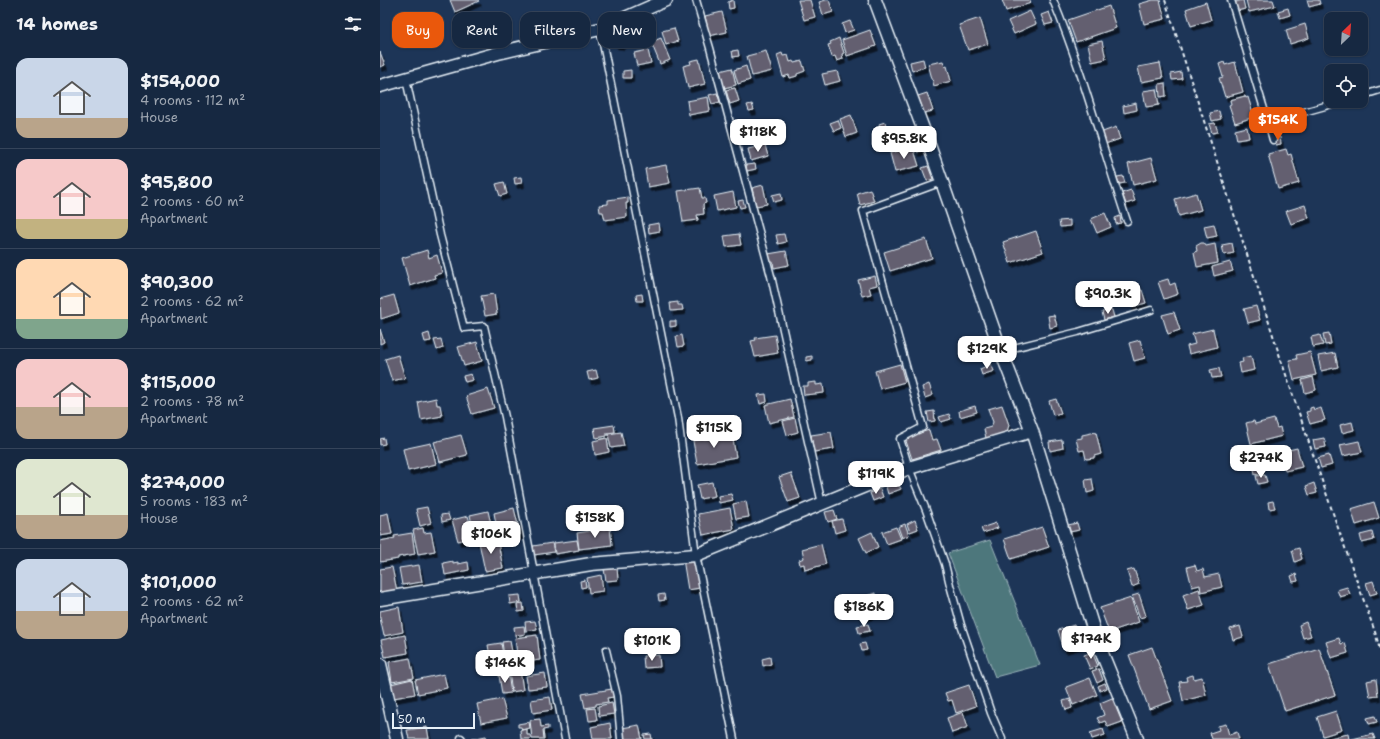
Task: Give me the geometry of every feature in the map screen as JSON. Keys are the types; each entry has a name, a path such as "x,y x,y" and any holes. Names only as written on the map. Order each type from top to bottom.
{"street":[{"path":"639,12 666,0"},
{"path":"875,0 928,142 1001,351 1032,431 1097,641 1137,739"},
{"path":"380,86 498,53 598,29"},
{"path":"380,599 534,572 591,564 696,554 909,468 1032,431"},
{"path":"380,664 397,739"}],"lane":[{"path":"696,0 771,276 822,504"},
{"path":"1053,0 1092,110 1126,221"},
{"path":"1231,0 1268,122 1272,140"},
{"path":"604,48 678,418 696,554 734,739"},
{"path":"406,79 440,235 464,328 484,326 505,417 565,739"},
{"path":"1368,94 1380,90"},
{"path":"1268,122 1324,106"},
{"path":"942,182 863,211 923,427 900,439 909,468 945,564 964,632 991,713 1002,739"},
{"path":"1001,351 1078,332 1151,310"},
{"path":"606,650 617,696 621,739"}],"path":[{"path":"1165,0 1281,360 1380,650"}],"green space":[{"path":"990,540 1040,665 995,677 948,553"}],"building":[{"path":"450,0 479,1 455,12"},
{"path":"733,0 734,8 729,9 728,2"},
{"path":"798,0 810,0 815,17 804,20"},
{"path":"829,0 833,12 823,15 819,2"},
{"path":"1002,0 1030,0 1031,3 1006,11"},
{"path":"1153,0 1160,0 1165,19 1144,24 1139,4"},
{"path":"1243,0 1245,9 1237,11 1235,2"},
{"path":"1246,0 1273,0 1275,6 1249,12"},
{"path":"1307,0 1319,0 1320,4 1309,7"},
{"path":"1206,2 1211,20 1191,26 1186,9"},
{"path":"1109,6 1116,28 1076,42 1068,20"},
{"path":"1288,8 1290,15 1280,18 1278,11"},
{"path":"1030,11 1036,24 1014,34 1008,21"},
{"path":"722,12 727,32 709,36 705,16"},
{"path":"1049,12 1053,23 1045,25 1041,15"},
{"path":"980,18 988,44 968,50 959,25"},
{"path":"850,21 854,30 845,33 842,24"},
{"path":"1305,24 1309,38 1290,44 1286,30"},
{"path":"674,28 678,41 666,45 662,31"},
{"path":"870,30 876,46 847,56 842,40"},
{"path":"661,38 670,60 660,64 653,48 656,48 656,40"},
{"path":"839,38 844,53 842,54 843,59 837,61 835,56 832,57 828,45 831,44 830,42"},
{"path":"1102,41 1106,59 1092,62 1088,44"},
{"path":"648,50 651,63 637,66 634,53"},
{"path":"738,50 739,56 733,57 732,51"},
{"path":"766,51 772,71 752,76 747,56"},
{"path":"380,52 385,65 380,67"},
{"path":"782,53 783,56 788,55 790,62 793,61 794,63 802,61 805,71 790,78 789,75 783,77 777,55"},
{"path":"699,59 705,84 688,88 683,66 691,64 690,61"},
{"path":"923,59 925,67 912,71 910,62"},
{"path":"943,61 945,67 947,66 951,81 934,86 928,64"},
{"path":"1224,62 1225,65 1235,62 1243,92 1225,97 1219,78 1223,77 1219,64"},
{"path":"1160,63 1163,78 1141,82 1138,67"},
{"path":"746,66 750,80 738,84 734,70"},
{"path":"732,68 736,85 724,88 720,71"},
{"path":"631,70 631,78 623,78 623,71"},
{"path":"837,71 840,81 825,85 822,74"},
{"path":"1181,72 1182,79 1172,80 1171,74"},
{"path":"1165,83 1166,96 1160,97 1159,84"},
{"path":"735,88 739,101 730,104 726,90"},
{"path":"1156,89 1159,105 1146,107 1143,91"},
{"path":"717,93 720,102 712,104 709,95"},
{"path":"927,93 933,111 924,113 918,96"},
{"path":"1245,96 1246,98 1248,97 1254,117 1235,123 1229,105 1231,104 1230,100"},
{"path":"708,97 710,111 689,115 687,101"},
{"path":"1136,103 1137,110 1124,113 1123,106"},
{"path":"752,104 754,110 749,111 747,105"},
{"path":"1219,111 1221,119 1212,121 1210,113"},
{"path":"851,115 857,133 846,137 840,119"},
{"path":"838,120 841,128 834,131 830,123"},
{"path":"885,122 888,132 881,133 879,124"},
{"path":"1215,123 1218,132 1212,133 1209,124"},
{"path":"1116,127 1120,139 1105,144 1100,133"},
{"path":"1247,127 1249,138 1237,140 1235,130"},
{"path":"1280,137 1281,144 1276,145 1274,138"},
{"path":"919,139 922,151 917,152 914,141"},
{"path":"765,145 768,156 751,161 748,149"},
{"path":"913,147 919,166 895,172 890,153"},
{"path":"1286,149 1288,155 1291,154 1299,183 1278,189 1268,154"},
{"path":"1151,158 1157,179 1133,185 1128,164"},
{"path":"755,164 756,169 747,171 746,165"},
{"path":"666,165 670,183 648,187 645,169"},
{"path":"928,166 933,179 927,181 922,168"},
{"path":"1123,176 1125,183 1119,184 1117,177"},
{"path":"521,177 522,183 515,184 514,178"},
{"path":"504,182 507,194 500,196 496,184"},
{"path":"763,185 767,204 756,206 752,188"},
{"path":"700,188 702,198 705,198 706,203 703,204 704,214 697,215 698,220 683,222 678,191"},
{"path":"870,189 874,201 860,205 857,193"},
{"path":"1131,190 1135,201 1126,204 1122,193"},
{"path":"733,192 736,207 717,211 714,196"},
{"path":"781,193 782,200 774,202 772,195"},
{"path":"1196,193 1201,210 1179,216 1175,199"},
{"path":"628,197 628,203 626,203 627,217 605,220 603,212 600,212 599,205 608,204 608,200"},
{"path":"743,200 745,207 740,208 738,201"},
{"path":"1305,205 1309,218 1291,224 1286,211"},
{"path":"1105,213 1111,227 1097,233 1091,219"},
{"path":"1120,216 1121,223 1116,224 1115,218"},
{"path":"1070,220 1070,226 1060,227 1059,221"},
{"path":"659,223 660,231 649,233 648,225"},
{"path":"1214,224 1217,236 1207,238 1204,226"},
{"path":"1036,231 1043,252 1010,263 1003,242"},
{"path":"739,234 741,245 726,247 724,236"},
{"path":"784,234 786,242 778,244 776,235"},
{"path":"926,239 932,258 890,271 884,252"},
{"path":"1204,243 1206,246 1215,244 1218,263 1197,267 1194,252 1197,251 1196,246"},
{"path":"1232,243 1234,253 1224,255 1222,245"},
{"path":"427,250 429,258 437,255 442,273 434,275 435,278 410,286 402,258"},
{"path":"786,251 789,265 774,268 773,262 770,262 768,254"},
{"path":"1230,262 1233,271 1214,276 1212,267"},
{"path":"875,276 877,285 869,287 871,294 862,296 858,280"},
{"path":"1168,279 1170,285 1175,283 1178,294 1164,299 1158,282"},
{"path":"1142,290 1146,303 1131,307 1128,294"},
{"path":"494,294 497,314 485,316 481,296"},
{"path":"642,294 643,301 637,301 636,295"},
{"path":"394,295 399,313 381,319 380,299"},
{"path":"678,302 678,305 682,305 683,310 671,311 670,303"},
{"path":"1256,306 1260,320 1248,323 1244,309"},
{"path":"1112,310 1114,317 1104,320 1102,312"},
{"path":"1174,312 1180,330 1168,334 1162,315"},
{"path":"1054,315 1057,326 1050,328 1048,316"},
{"path":"670,321 676,321 676,326 670,327"},
{"path":"380,329 384,342 380,344"},
{"path":"1213,329 1217,347 1189,354 1187,346 1195,344 1192,334"},
{"path":"429,333 431,341 425,342 423,335"},
{"path":"1329,333 1331,344 1325,345 1323,334"},
{"path":"682,335 684,346 678,347 676,336"},
{"path":"775,335 778,353 755,357 751,341 756,340 755,338"},
{"path":"1320,335 1323,345 1313,347 1311,337"},
{"path":"441,339 443,348 437,350 434,340"},
{"path":"1140,340 1145,358 1134,361 1129,343"},
{"path":"477,342 482,361 464,366 458,347"},
{"path":"1310,352 1316,375 1294,380 1289,360 1297,359 1296,355"},
{"path":"1335,353 1338,367 1321,371 1318,356"},
{"path":"398,355 405,378 392,381 385,359"},
{"path":"812,356 812,360 806,361 806,357"},
{"path":"1251,356 1254,370 1241,373 1239,363 1243,362 1242,358"},
{"path":"900,364 905,382 880,389 875,371"},
{"path":"991,364 994,371 982,375 980,369"},
{"path":"1219,368 1221,377 1212,378 1210,370"},
{"path":"596,370 598,378 589,380 587,372"},
{"path":"471,374 473,380 465,382 463,376"},
{"path":"1313,377 1316,390 1305,393 1302,380"},
{"path":"816,382 816,385 823,384 824,393 804,395 803,386 808,386 808,383"},
{"path":"929,384 933,395 925,398 922,387"},
{"path":"488,389 494,408 472,414 466,396"},
{"path":"766,394 767,402 760,404 758,395"},
{"path":"436,398 437,405 440,405 442,416 421,420 418,402"},
{"path":"790,399 794,417 769,423 765,405"},
{"path":"1056,399 1061,413 1053,415 1049,401"},
{"path":"1002,405 1009,425 1006,435 986,438 984,429 991,427 993,422 988,409"},
{"path":"975,406 977,412 960,417 959,411"},
{"path":"1313,407 1314,410 1321,408 1325,420 1310,424 1306,412 1310,411 1310,408"},
{"path":"934,411 935,421 929,422 927,412"},
{"path":"949,414 951,419 941,422 939,417"},
{"path":"795,418 798,432 787,435 783,421"},
{"path":"1274,419 1277,428 1280,427 1282,436 1251,444 1246,423 1254,421 1255,424"},
{"path":"1352,422 1354,430 1342,433 1340,425"},
{"path":"614,425 615,432 607,433 607,436 596,438 594,428"},
{"path":"929,430 932,440 937,439 941,450 912,459 905,438"},
{"path":"621,432 624,446 611,448 608,434"},
{"path":"831,432 834,449 814,452 811,435"},
{"path":"1096,432 1101,454 1094,456 1094,458 1086,459 1084,450 1079,451 1076,439 1082,438 1082,435"},
{"path":"732,434 736,457 697,464 693,441"},
{"path":"461,435 467,455 440,462 434,442"},
{"path":"384,438 385,444 380,445 380,439"},
{"path":"607,438 609,452 595,455 593,441"},
{"path":"1324,438 1326,447 1315,449 1313,440"},
{"path":"1062,440 1063,448 1050,451 1049,442"},
{"path":"1359,441 1362,452 1343,456 1340,445"},
{"path":"431,443 436,464 408,471 403,449"},
{"path":"1255,448 1256,453 1249,454 1248,449"},
{"path":"1297,448 1302,467 1285,471 1280,452"},
{"path":"1258,454 1260,465 1251,467 1249,456"},
{"path":"1329,455 1332,465 1321,468 1318,458"},
{"path":"1261,466 1262,473 1255,475 1254,468"},
{"path":"791,473 800,498 788,502 779,477"},
{"path":"1265,475 1267,482 1258,484 1256,476"},
{"path":"1092,479 1094,491 1087,493 1085,480"},
{"path":"712,482 715,496 700,499 697,485"},
{"path":"898,483 901,489 888,494 886,487"},
{"path":"1314,483 1317,493 1309,495 1306,486"},
{"path":"880,489 883,497 873,501 870,493"},
{"path":"731,494 733,500 719,503 718,496"},
{"path":"746,501 749,517 736,519 733,504"},
{"path":"1273,501 1275,508 1269,509 1268,502"},
{"path":"1374,502 1379,518 1356,525 1351,509"},
{"path":"427,507 431,523 420,526 416,509"},
{"path":"514,508 518,525 497,529 494,513"},
{"path":"730,508 734,529 703,535 698,514"},
{"path":"834,510 837,519 828,522 825,512"},
{"path":"488,511 494,537 476,542 470,515"},
{"path":"388,513 392,534 380,536 380,515"},
{"path":"448,514 450,520 442,522 441,515"},
{"path":"468,516 474,537 458,541 452,520"},
{"path":"842,519 845,530 835,533 832,521"},
{"path":"915,520 918,529 910,532 907,524"},
{"path":"996,523 998,528 983,533 981,528"},
{"path":"1077,523 1079,530 1070,532 1068,525"},
{"path":"905,524 909,535 902,538 898,527"},
{"path":"519,526 520,535 509,537 507,528"},
{"path":"896,527 901,539 887,544 882,532"},
{"path":"1042,527 1049,547 1011,559 1004,539"},
{"path":"423,528 424,533 431,532 435,551 418,554 413,530"},
{"path":"610,528 612,545 579,549 577,533"},
{"path":"872,532 878,547 866,553 859,538"},
{"path":"1372,532 1374,540 1362,543 1360,535"},
{"path":"412,533 415,554 380,562 380,541 395,538 394,536"},
{"path":"497,538 503,568 485,571 479,542"},
{"path":"577,540 579,550 555,554 554,543"},
{"path":"552,543 554,552 534,555 533,546"},
{"path":"821,544 826,564 805,570 804,564 800,565 799,560 804,558 802,549"},
{"path":"1299,548 1302,559 1295,562 1292,550"},
{"path":"696,557 700,588 688,590 683,559"},
{"path":"453,561 453,563 458,562 458,564 468,562 469,570 445,575 443,563"},
{"path":"419,565 422,582 402,585 399,568"},
{"path":"1195,565 1197,571 1203,569 1205,577 1219,574 1222,587 1201,592 1200,585 1192,587 1187,567"},
{"path":"392,567 397,591 380,595 380,569"},
{"path":"617,567 618,580 606,581 604,569"},
{"path":"1134,569 1139,584 1132,587 1127,571"},
{"path":"1296,574 1298,581 1293,582 1291,576"},
{"path":"601,575 603,591 589,593 587,578"},
{"path":"585,580 586,587 581,588 580,581"},
{"path":"1373,581 1377,593 1370,595 1366,583"},
{"path":"1347,587 1350,594 1340,597 1337,590"},
{"path":"1199,589 1204,605 1188,610 1183,595"},
{"path":"875,593 880,612 863,617 857,599"},
{"path":"664,594 665,600 659,601 658,595"},
{"path":"1139,594 1146,616 1140,618 1132,596"},
{"path":"520,595 521,602 510,604 509,596"},
{"path":"1131,598 1139,622 1109,632 1100,608"},
{"path":"523,603 524,611 518,612 517,604"},
{"path":"399,607 403,632 384,636 380,611"},
{"path":"535,621 537,629 526,631 525,622"},
{"path":"1306,622 1311,636 1303,638 1299,625"},
{"path":"868,624 870,631 859,633 857,626"},
{"path":"1074,625 1080,644 1064,649 1058,630"},
{"path":"524,626 525,634 515,636 514,627"},
{"path":"1240,626 1243,637 1233,640 1230,629"},
{"path":"405,635 408,653 385,657 381,640"},
{"path":"537,635 540,660 518,663 515,638"},
{"path":"1339,638 1341,644 1345,643 1348,653 1331,658 1326,642"},
{"path":"510,641 514,662 505,663 502,642"},
{"path":"501,643 505,666 492,668 488,645"},
{"path":"865,643 867,650 862,651 860,644"},
{"path":"1152,647 1172,701 1149,709 1129,655"},
{"path":"1319,648 1335,695 1285,711 1269,664"},
{"path":"1092,652 1098,666 1090,669 1084,655"},
{"path":"659,655 660,667 644,668 643,656"},
{"path":"770,657 771,664 763,666 762,659"},
{"path":"410,658 414,678 392,682 389,662"},
{"path":"1099,669 1103,680 1097,683 1092,671"},
{"path":"520,670 523,690 512,692 509,672"},
{"path":"545,673 547,687 528,689 526,676"},
{"path":"444,674 447,688 418,694 415,680"},
{"path":"508,674 511,693 502,694 499,675"},
{"path":"1193,675 1194,679 1202,677 1206,695 1183,701 1179,682 1187,681 1186,677"},
{"path":"1090,678 1097,695 1073,705 1066,687"},
{"path":"412,679 415,694 394,698 391,684"},
{"path":"1376,679 1378,696 1370,697 1367,681"},
{"path":"1105,683 1107,688 1100,691 1098,686"},
{"path":"969,685 976,706 956,713 952,700 948,701 945,693"},
{"path":"612,689 614,697 607,698 608,702 585,708 582,694"},
{"path":"550,697 552,710 533,713 531,700"},
{"path":"1112,698 1122,722 1108,727 1105,721 1100,723 1097,718 1104,715 1100,703"},
{"path":"502,699 507,718 481,723 477,704"},
{"path":"1070,699 1072,708 1066,710 1063,701"},
{"path":"612,703 614,714 599,716 598,706"},
{"path":"595,708 597,720 589,721 587,709"},
{"path":"1336,711 1342,730 1323,736 1317,717"},
{"path":"963,712 968,727 952,733 947,718"},
{"path":"1375,716 1377,722 1369,724 1367,718"},
{"path":"540,719 541,727 548,726 548,729 543,730 544,739 532,739 530,720"},
{"path":"529,722 530,728 522,730 521,727 518,727 518,724"},
{"path":"610,723 612,739 593,739 591,727"},
{"path":"1226,724 1229,735 1237,732 1239,739 1212,739 1210,733 1219,730 1218,726"},
{"path":"639,725 642,739 623,739 622,728"},
{"path":"427,727 429,739 409,739 407,730"},
{"path":"527,729 527,735 530,735 531,739 521,739 520,730"},
{"path":"1103,729 1105,735 1092,739 1090,733"},
{"path":"651,734 652,739 645,739 644,735"},
{"path":"1348,734 1349,739 1330,739 1330,738"},
{"path":"1373,734 1375,739 1352,739"},
{"path":"486,736 487,739 471,739"}]}
